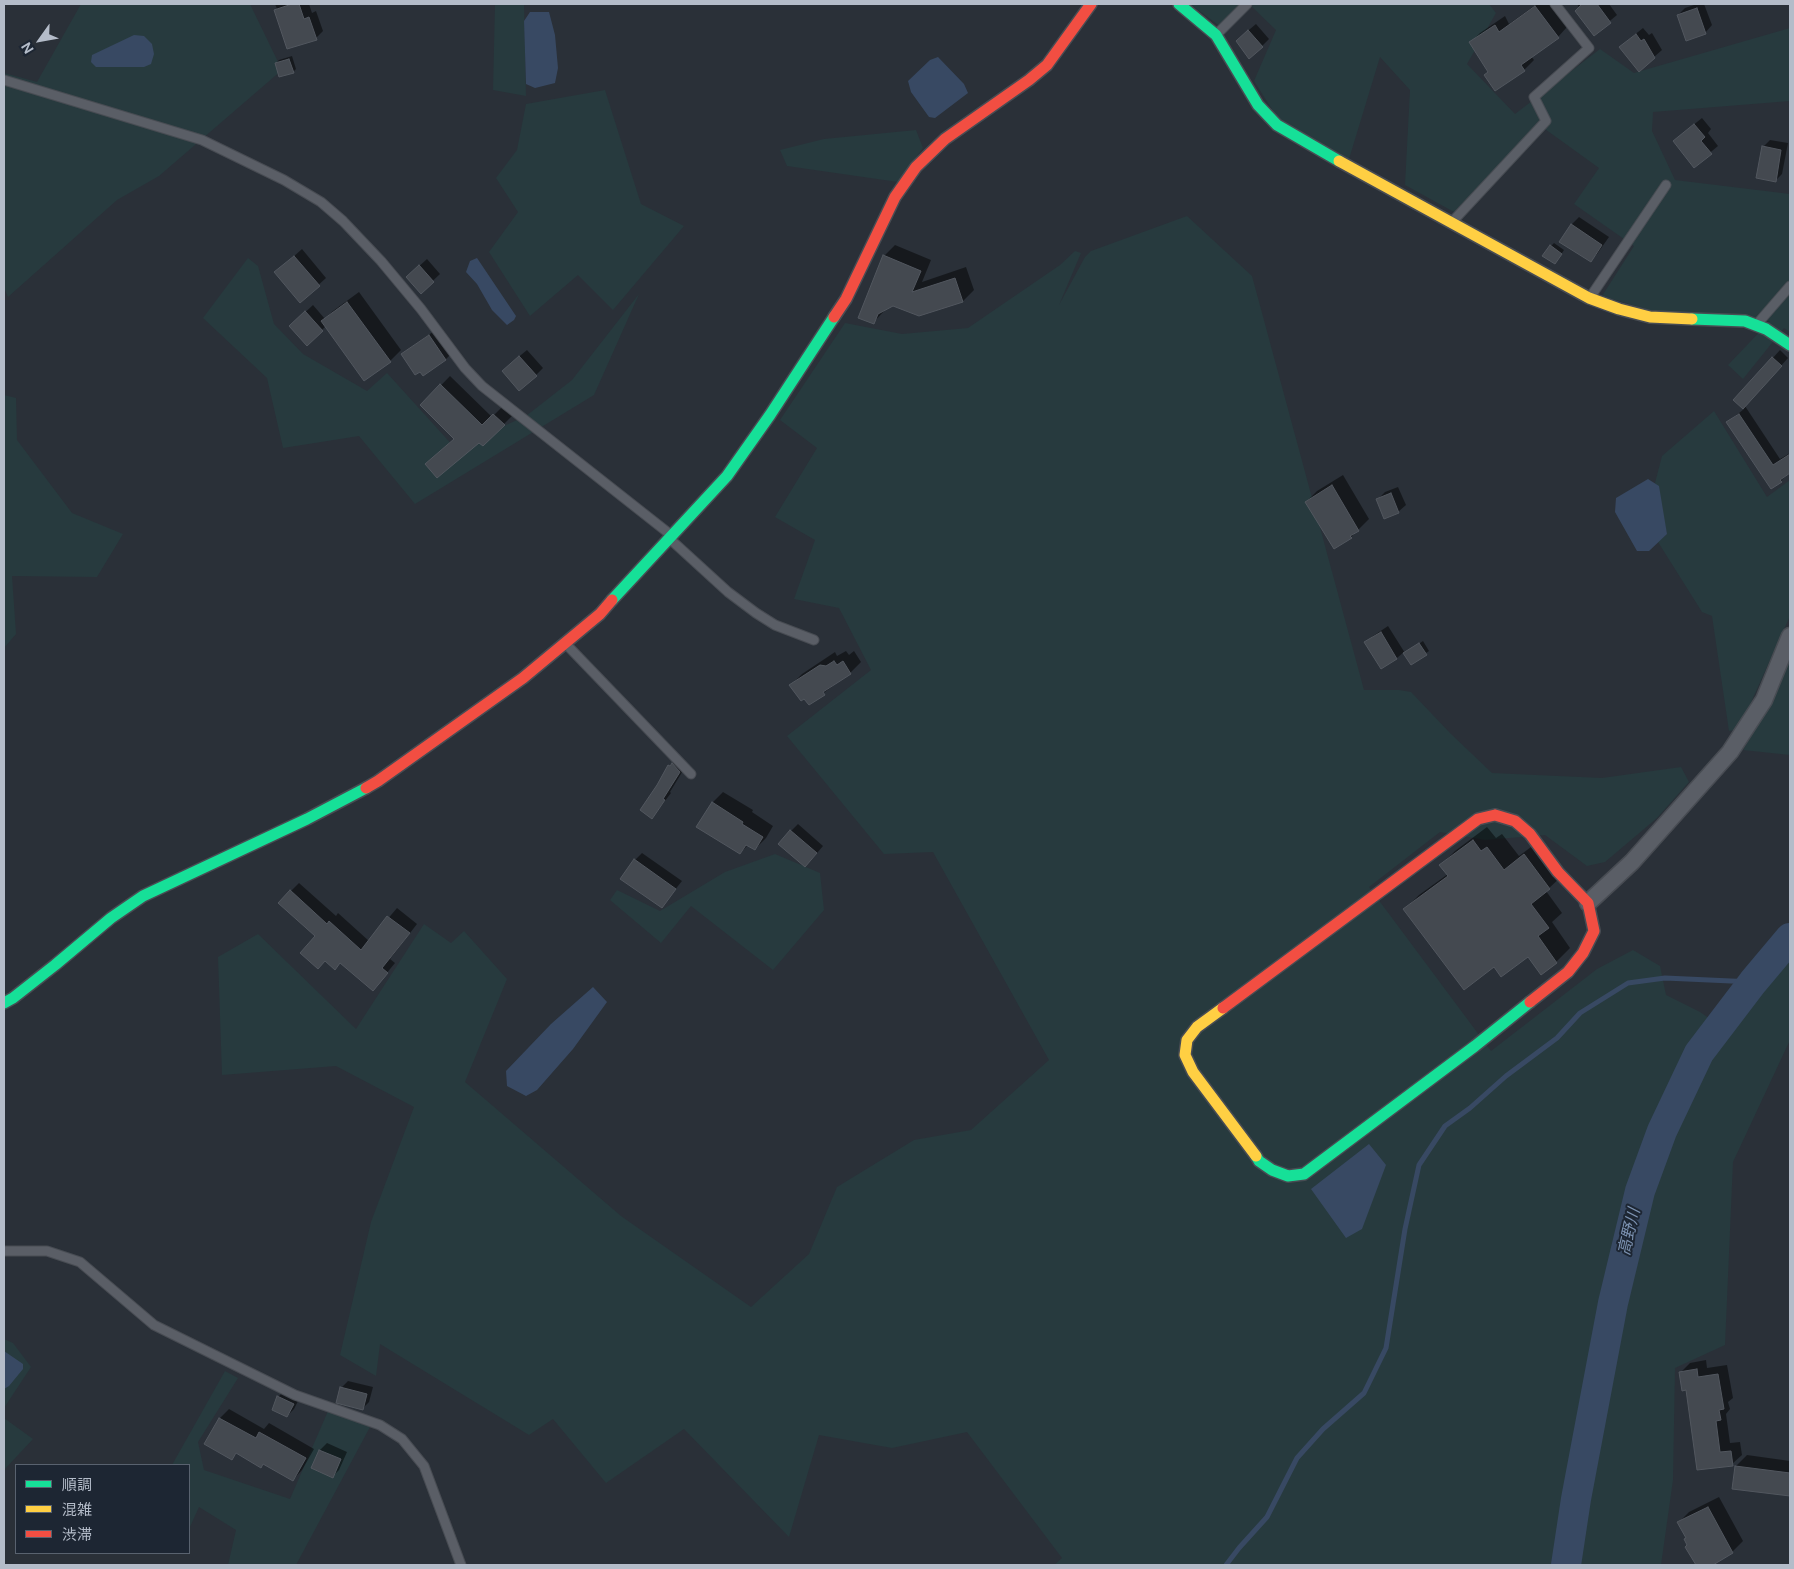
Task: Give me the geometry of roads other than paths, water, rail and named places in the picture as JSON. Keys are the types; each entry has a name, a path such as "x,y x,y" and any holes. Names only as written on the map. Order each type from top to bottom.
{"street":[{"path":"4,1003 55,965 111,918 143,896 308,819 378,781 523,678 600,614 727,476 770,415 846,299 895,197 916,167 945,139 1029,80 1047,64 1091,4"},
{"path":"1179,4 1216,35 1258,105 1277,125 1451,223 1589,298 1619,309 1650,317 1745,321 1766,329 1790,345"},
{"path":"1588,903 1632,862 1730,752 1764,700 1790,636"},
{"path":"1495,815 1515,821 1530,834 1558,872 1588,903 1594,931 1568,972 1475,1046 1304,1174 1288,1176 1272,1170 1259,1161 1193,1072 1185,1055 1187,1040 1197,1027 1478,819 1495,815"}],"lane":[{"path":"1216,35 1247,4"},
{"path":"1451,223 1546,121 1534,96 1589,48 1555,4"},
{"path":"4,80 202,140 284,180 321,202 343,221 381,261 421,309 465,368 482,386 671,537 728,592 775,625 814,640"},
{"path":"1589,298 1666,184"},
{"path":"1756,325 1790,286"},
{"path":"565,643 691,774"},
{"path":"4,1251 47,1251 80,1262 154,1325 295,1395 380,1426 402,1438 424,1466 461,1565"}],"water":[{"path":"530,12 549,12 555,35 558,68 555,83 535,88 526,84 524,21"},
{"path":"134,35 144,36 152,44 154,54 151,64 144,67 96,67 91,62 92,55"},
{"path":"938,57 964,84 968,93 935,118 929,117 911,92 908,81 930,60"},
{"path":"477,258 516,316 507,325 492,310 477,284 466,272 470,261"},
{"path":"1648,479 1659,486 1667,534 1649,551 1637,551 1615,512 1616,498"},
{"path":"593,987 607,1002 573,1049 537,1090 526,1096 507,1086 506,1071 551,1024"},
{"path":"1369,1144 1386,1165 1362,1229 1346,1238 1311,1189"},
{"path":"4,1351 23,1364 23,1369 9,1386 4,1389"}],"waterway":[{"name":"高野川","path":"1566,1565 1576,1499 1613,1303 1640,1191 1662,1131 1699,1053 1753,982 1790,938"},
{"path":"1226,1565 1267,1517 1297,1458 1323,1429 1364,1393 1386,1348 1405,1229 1419,1165 1445,1126 1470,1108 1506,1076 1557,1038 1580,1013 1628,983 1665,978 1753,982"}]}
